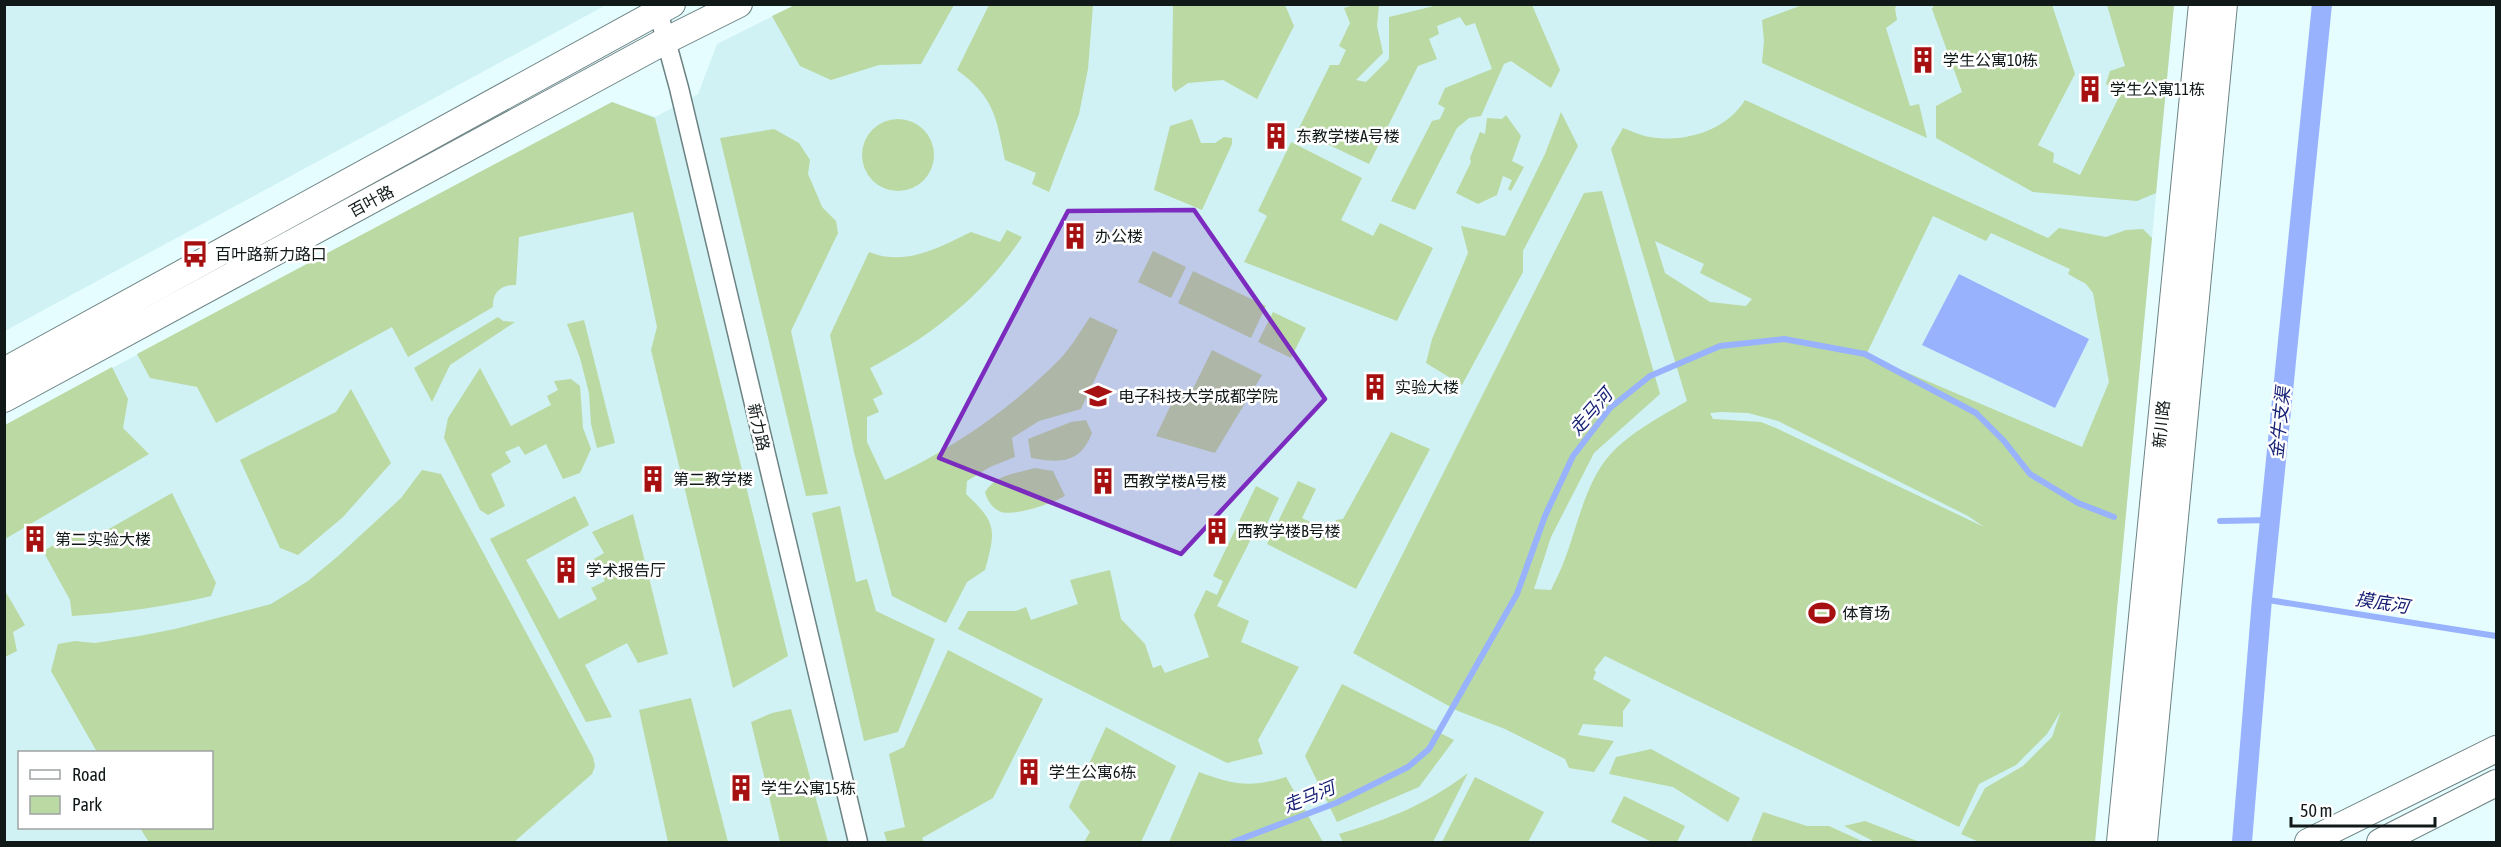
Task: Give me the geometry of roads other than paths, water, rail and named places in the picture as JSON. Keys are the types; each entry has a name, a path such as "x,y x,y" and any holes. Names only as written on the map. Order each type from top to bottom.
{"street":[{"name":"百叶路","path":"4,399 668,40 739,4"},
{"name":"新川路","path":"2120,843 2202,4"},
{"name":"新川路","path":"2144,843 2224,4"},
{"name":"百叶路","path":"4,371 665,8"},
{"name":"新力路","path":"665,8 668,40 858,843"},
{"path":"2308,843 2496,749"},
{"path":"2380,843 2496,783"}],"water":[{"path":"1959,274 2089,339 2055,408 1922,345"}],"waterway":[{"name":"金牛支渠","path":"2242,842 2262,599 2322,4"},
{"name":"走马河","path":"1233,842 1336,803 1408,767 1429,749 1517,594 1545,516 1573,456 1610,408 1650,376 1720,346 1784,339 1865,354 1976,413 2004,441 2030,474 2078,503 2114,517"},
{"name":"走马河","path":"2220,521 2271,520"},
{"name":"摸底河","path":"2262,599 2496,636"}],"place":[{"name":"学生公寓10栋","path":"1923,60"},
{"name":"学生公寓11栋","path":"2090,89"},
{"name":"东教学楼A号楼","path":"1276,136"},
{"name":"办公楼","path":"1075,236"},
{"name":"百叶路新力路口","path":"195,254"},
{"name":"实验大楼","path":"1375,387"},
{"name":"电子科技大学成都学院","path":"1098,396"},
{"name":"第二教学楼","path":"653,479"},
{"name":"西教学楼A号楼","path":"1103,481"},
{"name":"西教学楼B号楼","path":"1217,531"},
{"name":"第二实验大楼","path":"35,539"},
{"name":"学术报告厅","path":"566,570"},
{"name":"体育场","path":"1822,613"},
{"name":"学生公寓6栋","path":"1029,772"},
{"name":"学生公寓15栋","path":"741,788"}]}
